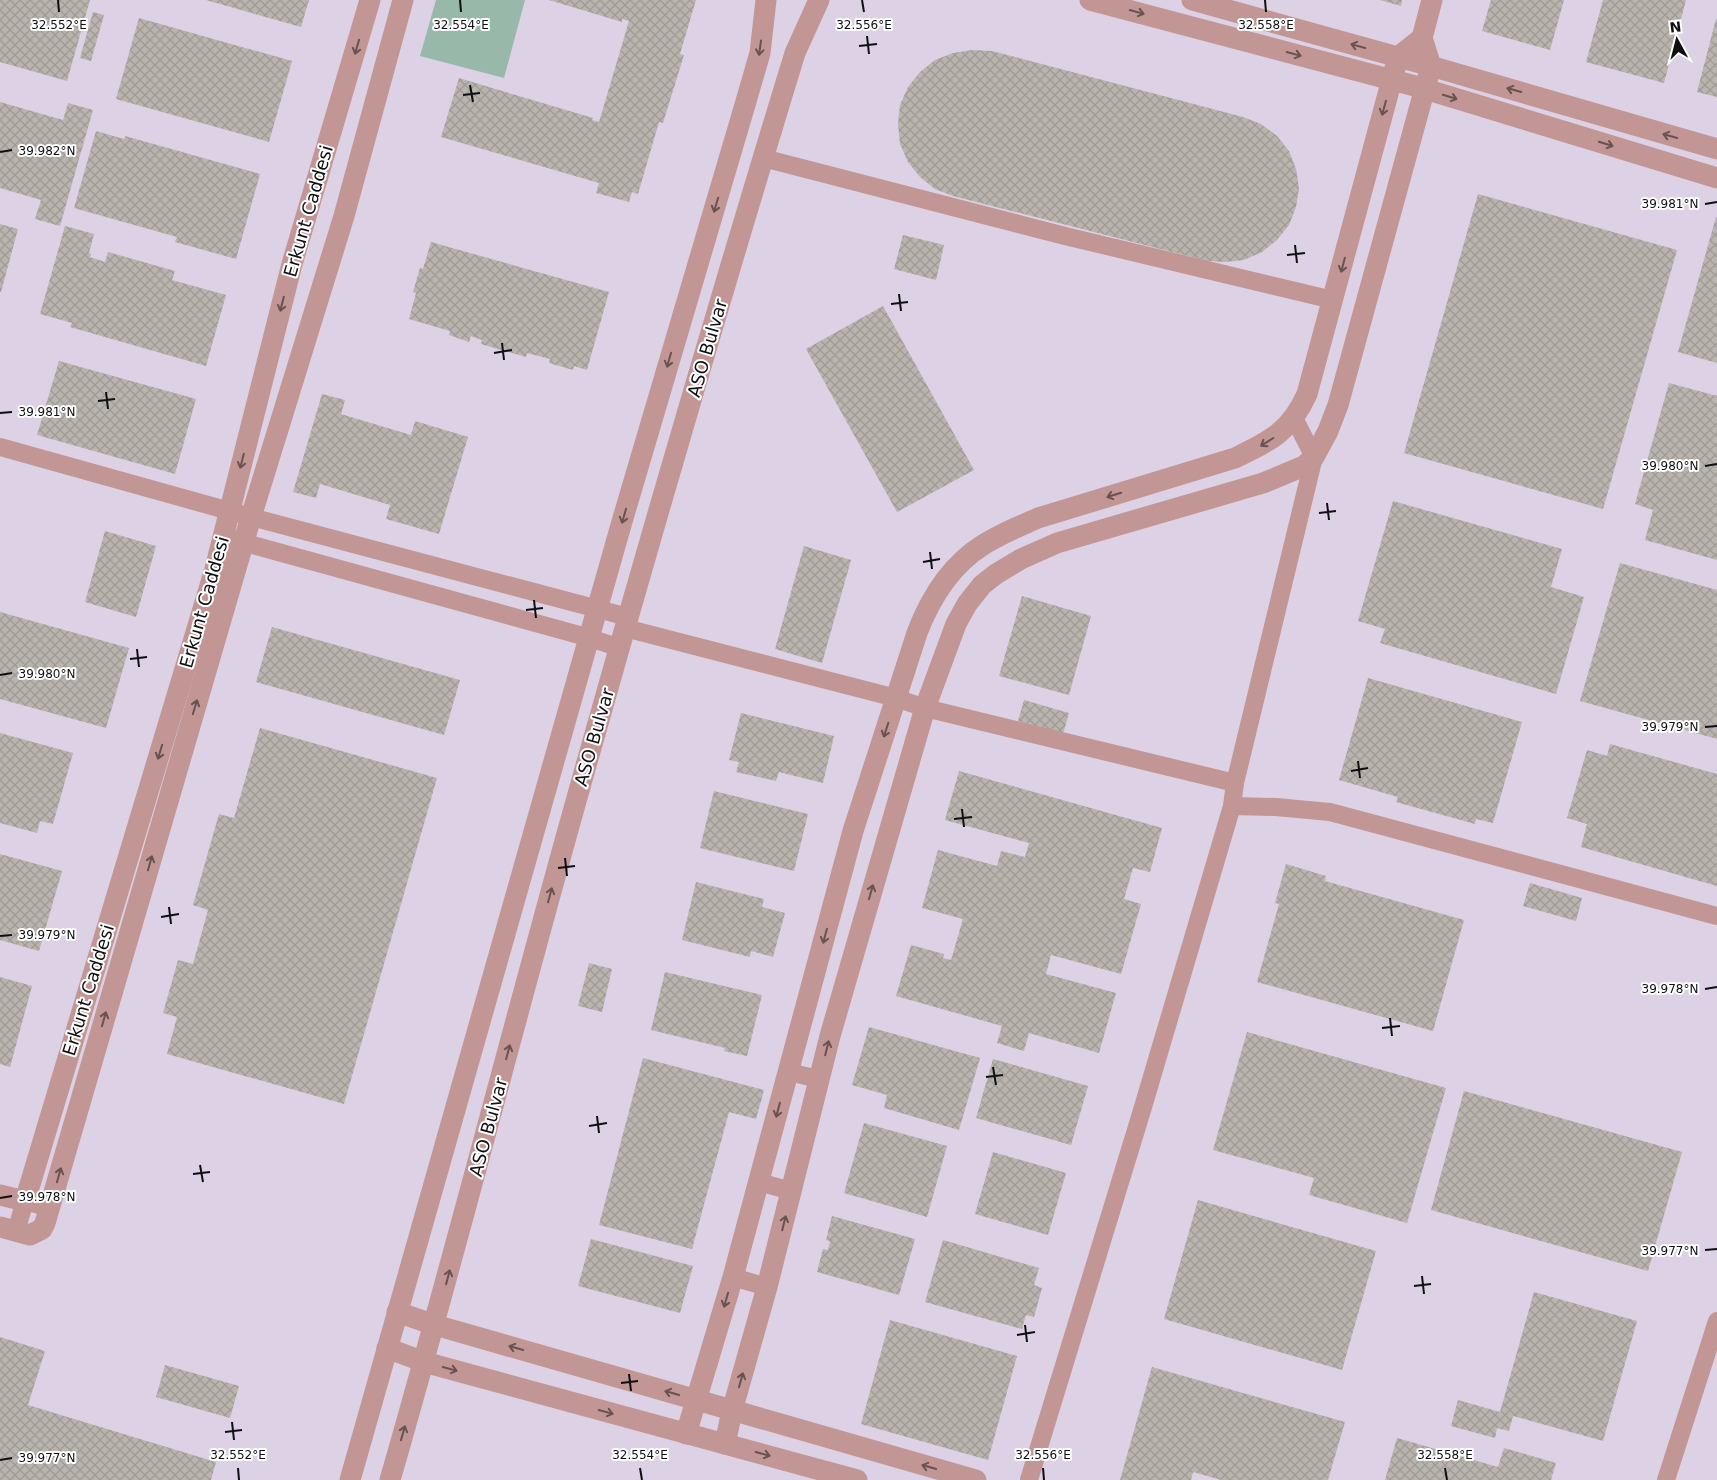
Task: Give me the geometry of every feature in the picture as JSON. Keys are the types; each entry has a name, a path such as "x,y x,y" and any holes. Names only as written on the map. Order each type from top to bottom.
{"street":[{"name":"Erkunt Caddesi","path":"25,1201 212,578 292,264 370,0"},
{"path":"25,1201 8,1229 30,1235 42,1229 50,1208 251,517 344,216 403,0"},
{"name":"ASO Bulvar","path":"350,1480 621,525 748,98 760,54 766,0"},
{"name":"ASO Bulvar","path":"390,1480 435,1324 624,631 794,53 819,0"},
{"path":"1090,0 1424,89 1717,178"},
{"path":"1192,0 1431,66 1717,149"},
{"path":"1028,1480 1140,1116 1232,806 1235,783 1314,457 1328,431 1338,405 1431,66 1422,38 1432,0"},
{"path":"686,1434 733,1277 853,831 917,633 931,603 957,566 977,548 1008,531 1038,518 1235,458 1282,432 1300,410 1307,394 1334,300 1398,57 1422,38"},
{"path":"763,158 1065,236 1334,300"},
{"path":"1294,418 1314,457"},
{"path":"0,447 251,517 598,608 624,631"},
{"path":"725,1444 732,1411 768,1287 832,1027 924,708 956,624 967,604 977,591 996,574 1021,559 1057,543 1263,483 1304,466 1314,457"},
{"path":"223,537 590,638 624,631 896,698 924,708 1235,783"},
{"path":"1232,806 1276,807 1330,812 1717,916"},
{"path":"788,1072 819,1079"},
{"path":"759,1182 791,1191"},
{"path":"0,1195 50,1208"},
{"path":"733,1277 768,1287"},
{"path":"397,1312 732,1411 976,1480"},
{"path":"1666,1480 1717,1321"},
{"path":"387,1348 424,1362 856,1480"}],"shaded area":[{"path":"0,0 1717,0 1717,1480 0,1480"}],"green space":[{"path":"436,0 525,0 504,78 420,56"}],"building":[{"path":"0,0 90,0 67,81 0,62"},
{"path":"206,0 309,0 301,27"},
{"path":"549,0 696,0 680,54 684,55 663,123 659,122 638,194 632,192 629,202 596,193 599,183 441,137 459,78 593,118 592,120 599,122 629,21 622,19 622,22"},
{"path":"1380,0 1402,0 1401,6"},
{"path":"1491,0 1564,0 1550,50 1482,31"},
{"path":"1603,0 1686,0 1664,83 1586,62"},
{"path":"93,12 104,15 91,61 80,58"},
{"path":"139,18 292,61 269,142 116,99"},
{"path":"1717,19 1717,97 1697,92"},
{"path":"972,50 992,51 1243,117 1261,124 1277,136 1289,151 1296,169 1299,188 1296,207 1289,225 1277,240 1262,252 1244,260 1207,261 953,196 935,189 920,177 908,162 900,144 898,124 900,105 908,87 920,72 935,60 953,53"},
{"path":"0,102 63,120 68,103 93,110 60,226 35,219 41,200 0,188"},
{"path":"96,131 124,139 125,136 260,174 236,259 175,242 177,237 74,208"},
{"path":"1478,194 1677,250 1603,509 1404,453"},
{"path":"1717,217 1717,363 1678,352"},
{"path":"0,224 18,229 1,292 0,292"},
{"path":"65,226 94,234 89,253 91,254 90,257 105,262 108,252 175,271 172,280 226,295 206,366 70,327 72,323 40,314"},
{"path":"903,235 944,245 936,280 894,269"},
{"path":"431,242 609,292 587,370 574,366 573,370 549,363 550,359 527,353 526,357 481,344 482,340 471,336 469,342 449,335 450,331 409,319 416,293 413,292 420,268 423,269"},
{"path":"883,306 974,470 897,512 806,349"},
{"path":"59,361 196,399 175,474 37,435"},
{"path":"1669,383 1717,396 1717,560 1645,540 1653,510 1635,504"},
{"path":"322,394 345,400 341,414 411,435 415,421 468,437 439,534 386,519 390,505 320,484 316,498 293,492"},
{"path":"1393,501 1562,549 1551,587 1584,597 1556,694 1380,643 1385,629 1358,621"},
{"path":"105,531 156,546 136,617 85,602"},
{"path":"804,546 851,560 822,663 775,649"},
{"path":"1620,563 1717,590 1717,739 1580,701"},
{"path":"1022,596 1091,616 1069,695 999,676"},
{"path":"0,612 129,648 106,728 0,699"},
{"path":"272,627 460,680 444,735 256,682"},
{"path":"1368,678 1522,722 1493,823 1476,819 1475,824 1396,802 1398,797 1339,780"},
{"path":"1024,700 1069,713 1063,734 1018,721"},
{"path":"741,713 834,736 823,783 779,772 776,781 736,772 739,762 729,760"},
{"path":"260,728 437,778 344,1104 167,1054 177,1017 163,1013 178,960 193,964 208,910 193,905 219,814 234,818"},
{"path":"0,733 73,753 53,824 40,821 37,833 0,823"},
{"path":"1610,744 1717,774 1717,886 1581,847 1587,824 1567,818 1587,750 1607,756"},
{"path":"959,771 1162,828 1150,872 1133,868 1124,899 1141,904 1121,974 1051,955 1046,974 1116,993 1099,1053 1029,1033 1024,1051 997,1043 1002,1026 896,996 911,945 944,954 943,958 951,960 963,919 922,908 938,850 997,866 1001,851 1025,857 1029,843 945,820"},
{"path":"714,791 808,814 794,871 700,848"},
{"path":"0,854 62,871 39,951 0,940"},
{"path":"1286,864 1326,876 1325,881 1464,920 1433,1031 1257,982 1279,904 1275,903"},
{"path":"696,882 764,899 762,907 785,913 773,957 751,951 750,957 682,940"},
{"path":"1530,883 1582,898 1576,921 1523,906"},
{"path":"589,963 612,969 602,1012 578,1006"},
{"path":"665,972 762,995 747,1056 724,1051 725,1048 651,1030"},
{"path":"0,977 32,986 10,1067 0,1064"},
{"path":"869,1027 980,1058 959,1130 884,1108 887,1095 852,1085"},
{"path":"1247,1032 1446,1088 1407,1223 1309,1195 1314,1178 1213,1150"},
{"path":"643,1058 764,1090 756,1119 729,1112 692,1249 599,1225"},
{"path":"993,1059 1088,1086 1071,1145 976,1118"},
{"path":"1464,1091 1682,1152 1648,1271 1431,1210"},
{"path":"864,1123 947,1146 927,1217 844,1193"},
{"path":"993,1152 1066,1173 1048,1235 975,1214"},
{"path":"1198,1200 1376,1251 1342,1370 1164,1319"},
{"path":"832,1216 915,1239 899,1295 817,1272 823,1249 828,1250 830,1241 826,1240"},
{"path":"591,1239 693,1266 680,1313 578,1286"},
{"path":"943,1240 1039,1268 1034,1285 1042,1288 1034,1317 1026,1315 1022,1329 925,1302"},
{"path":"1534,1292 1637,1321 1603,1441 1513,1416 1509,1431 1497,1428 1495,1438 1451,1426 1458,1400 1500,1412"},
{"path":"890,1320 1017,1356 988,1460 861,1424"},
{"path":"0,1337 45,1351 28,1405 216,1462 211,1480 0,1480"},
{"path":"165,1365 239,1386 230,1418 156,1397"},
{"path":"1152,1367 1345,1422 1328,1480 1221,1480 1193,1472 1191,1480 1120,1480"},
{"path":"1397,1438 1498,1467 1504,1448 1556,1463 1551,1480 1385,1480"}]}
